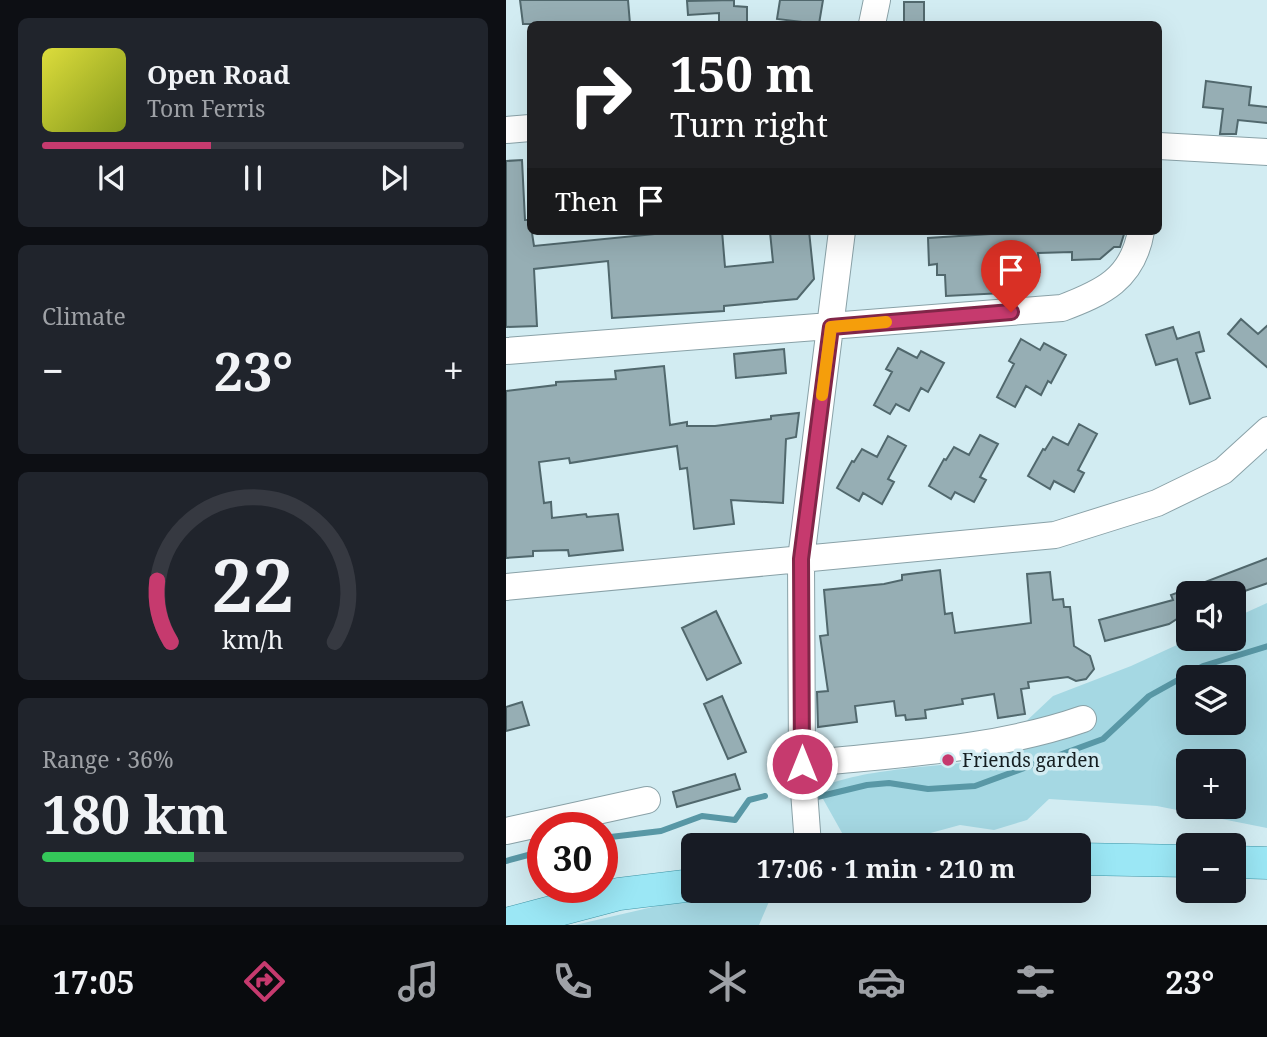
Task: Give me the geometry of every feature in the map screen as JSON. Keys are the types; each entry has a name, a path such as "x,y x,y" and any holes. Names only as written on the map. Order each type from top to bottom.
{"main road":[{"path":"1091,859 1176,861"},
{"path":"1246,862 1267,863"},
{"path":"506,925 619,894 681,886"}],"street":[{"path":"873,21 877,0"},
{"path":"506,130 527,128"},
{"path":"1162,146 1267,152"},
{"path":"807,833 802,764 801,559 842,235"},
{"path":"506,351 1062,308 1098,295 1124,273 1141,235"},
{"path":"506,587 1055,535 1157,503 1223,471 1267,430"},
{"path":"802,764 987,744 1083,719"},
{"path":"506,831 647,800"}],"shaded area":[{"path":"1267,603 1267,828 1222,819 1246,819 1246,749 1176,749 1176,810 1157,806 1049,799 1027,820 994,830 960,825 931,833 842,833 818,790 848,778 869,774 971,762 977,735 1019,728 1053,696 1176,645 1176,651 1246,651 1246,613"},
{"path":"681,900 681,903 768,903 759,925 575,925"}],"building":[{"path":"520,0 628,0 630,21 527,21 527,24 523,24"},
{"path":"734,0 734,6 747,7 747,21 719,21 719,13 688,15 687,1"},
{"path":"780,0 823,0 820,21 777,19"},
{"path":"904,2 924,2 924,21 904,21"},
{"path":"1206,81 1251,87 1249,105 1268,107 1268,123 1238,120 1236,134 1220,134 1223,109 1203,107"},
{"path":"522,160 527,235 532,235 534,246 645,235 722,235 725,267 773,262 770,235 809,235 814,279 797,299 724,306 724,311 612,318 608,261 534,269 537,326 506,327 506,161"},
{"path":"974,235 1124,235 1120,247 1114,247 1100,259 1072,260 1072,252 1038,253 1040,272 1020,274 1021,292 946,296 945,275 937,275 937,264 929,265 928,238"},
{"path":"1241,319 1258,334 1268,325 1268,368 1228,334"},
{"path":"1173,327 1177,339 1199,332 1204,351 1196,353 1210,398 1190,404 1177,359 1156,365 1146,335"},
{"path":"1021,339 1040,350 1044,343 1066,355 1051,383 1048,381 1041,395 1026,386 1015,407 997,397 1014,364 1009,361"},
{"path":"898,348 917,358 921,351 944,363 928,392 921,388 909,411 896,404 890,414 874,405 892,372 886,369"},
{"path":"784,349 786,373 736,378 734,354"},
{"path":"664,366 670,425 687,422 687,426 715,426 799,413 796,437 786,439 783,503 731,500 734,524 694,529 687,468 680,469 677,446 570,463 569,458 539,462 544,503 551,502 552,518 618,514 623,550 569,556 568,550 533,551 533,556 506,558 506,391 556,385 556,382 616,379 615,371"},
{"path":"1079,424 1097,434 1078,470 1084,473 1074,492 1054,481 1050,489 1028,476 1053,437 1068,445"},
{"path":"980,435 998,444 980,477 986,480 974,502 955,492 951,499 929,486 954,447 969,455"},
{"path":"888,436 906,446 888,479 894,482 882,504 863,493 859,501 837,488 862,449 877,457"},
{"path":"1268,558 1268,583 1246,591 1246,581 1208,581"},
{"path":"940,570 945,614 952,613 955,633 1031,623 1027,574 1050,572 1053,600 1063,599 1064,607 1070,607 1074,646 1090,656 1094,669 1086,679 1076,681 1068,677 1028,682 1029,688 1021,689 1025,714 998,718 994,694 962,699 963,704 925,710 926,718 906,720 905,715 896,716 894,701 855,706 857,722 818,727 817,692 828,691 820,636 828,635 824,590 884,584 902,580 902,575"},
{"path":"1176,593 1176,620 1169,624 1105,641 1099,620 1173,600 1171,595"},
{"path":"716,611 741,663 707,680 682,628"},
{"path":"722,696 746,752 728,759 704,704"},
{"path":"522,702 529,725 506,731 506,707"},
{"path":"735,774 740,789 677,807 673,792"}],"waterway":[{"path":"813,798 867,785 889,783 928,789 975,786 1103,739 1149,696 1203,666 1268,646"},
{"path":"618,836 661,831 702,816 735,820 749,800 765,796"},
{"path":"506,861 527,855"}],"slow traffic":[{"path":"822,395 831,327 886,322"}],"place":[{"name":"Friends garden","path":"948,760"}],"route":[{"path":"802,764 801,559 831,327 1011,312"}]}
